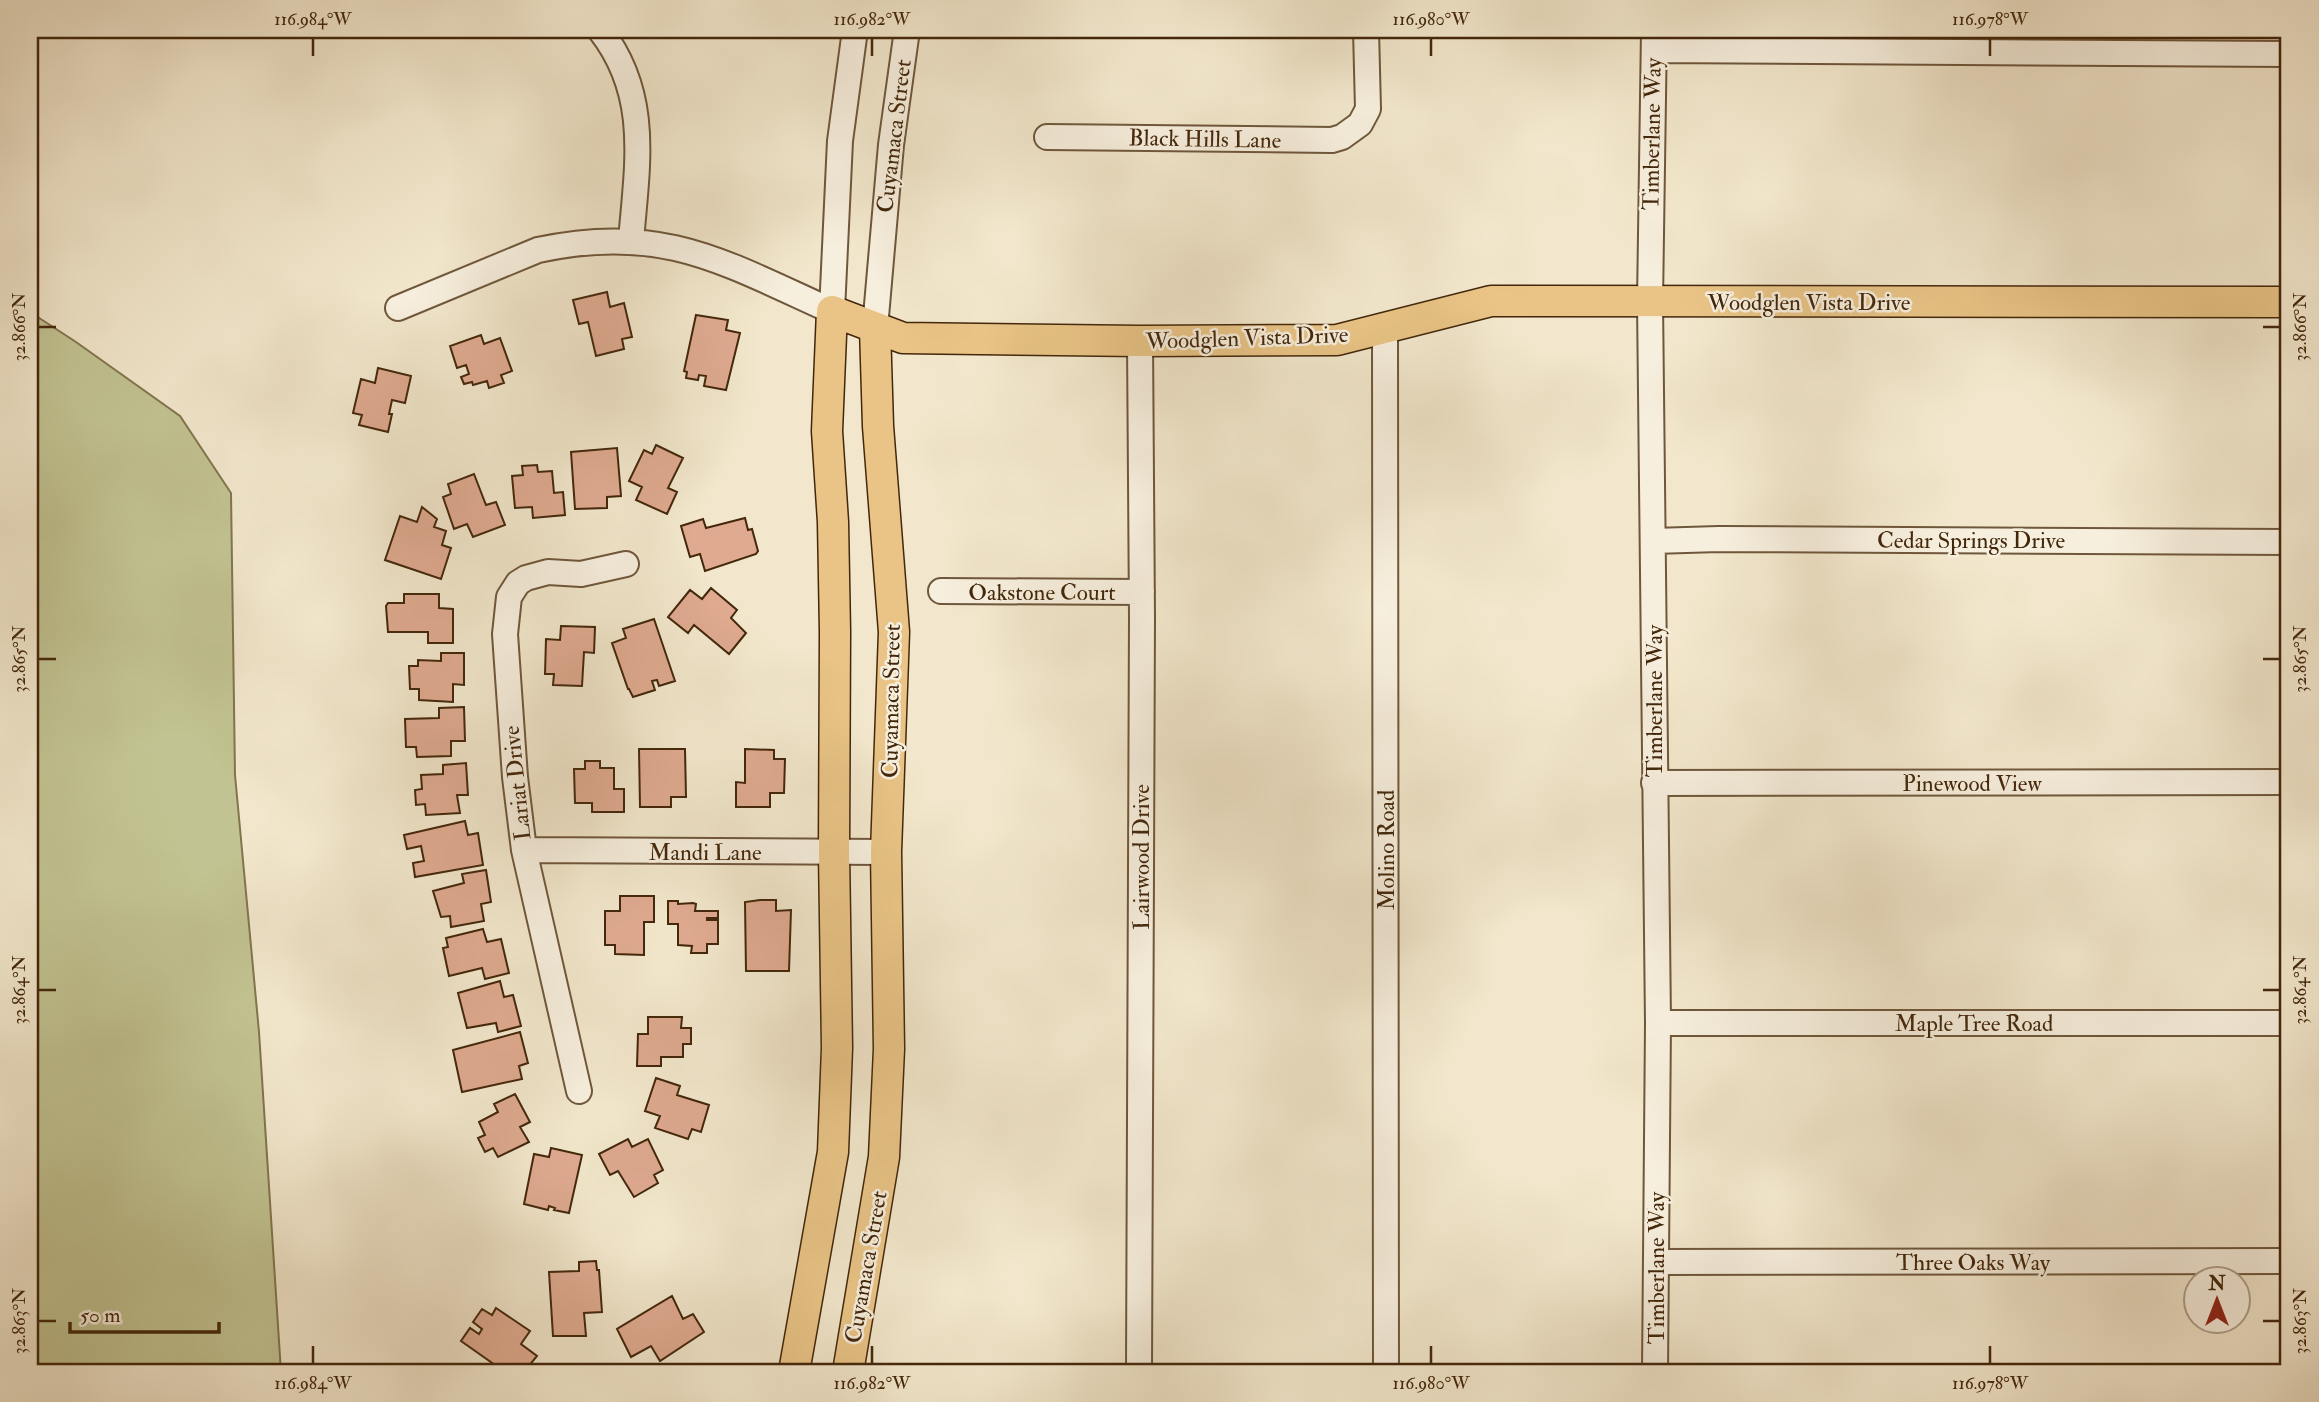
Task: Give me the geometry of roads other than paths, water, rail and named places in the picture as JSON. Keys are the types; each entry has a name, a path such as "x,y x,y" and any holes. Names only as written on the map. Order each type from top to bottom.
{"main road":[{"name":"Woodglen Vista Drive","path":"832,311 903,338 1338,340 1491,301 2289,302"},
{"path":"794,1372 833,1152 837,1048 833,522 827,431 832,311"},
{"name":"Cuyamaca Street","path":"848,1372 884,1157 889,1049 886,852 894,632 878,426 875,328"}],"street":[{"path":"600,30 620,61 635,103 638,145 631,241"},
{"path":"832,311 840,141 855,30"},
{"name":"Cuyamaca Street","path":"875,328 891,145 908,30"},
{"name":"Black Hills Lane","path":"1047,137 1332,140 1342,137 1360,124 1368,109 1366,30"},
{"path":"1654,40 2289,54"},
{"name":"Timberlane Way","path":"1654,40 1650,302 1658,1023 1656,1372"},
{"name":"Woodglen Vista Drive","path":"398,308 538,250 584,242 631,241 678,248 723,261 832,311"},
{"name":"Molino Road","path":"1385,329 1386,1372"},
{"name":"Lairwood Drive","path":"1139,1372 1142,592 1140,341"},
{"name":"Cedar Springs Drive","path":"1653,541 1719,539 2289,542"},
{"name":"Lariat Drive","path":"579,1091 524,850 515,777 505,634 509,597 518,583 526,578 548,572 581,574 626,564"},
{"name":"Oakstone Court","path":"941,591 1142,592"},
{"name":"Pinewood View","path":"1654,783 2289,782"},
{"name":"Mandi Lane","path":"524,850 886,852"},
{"name":"Maple Tree Road","path":"1658,1023 2289,1023"},
{"name":"Three Oaks Way","path":"1657,1262 2289,1261"}]}
